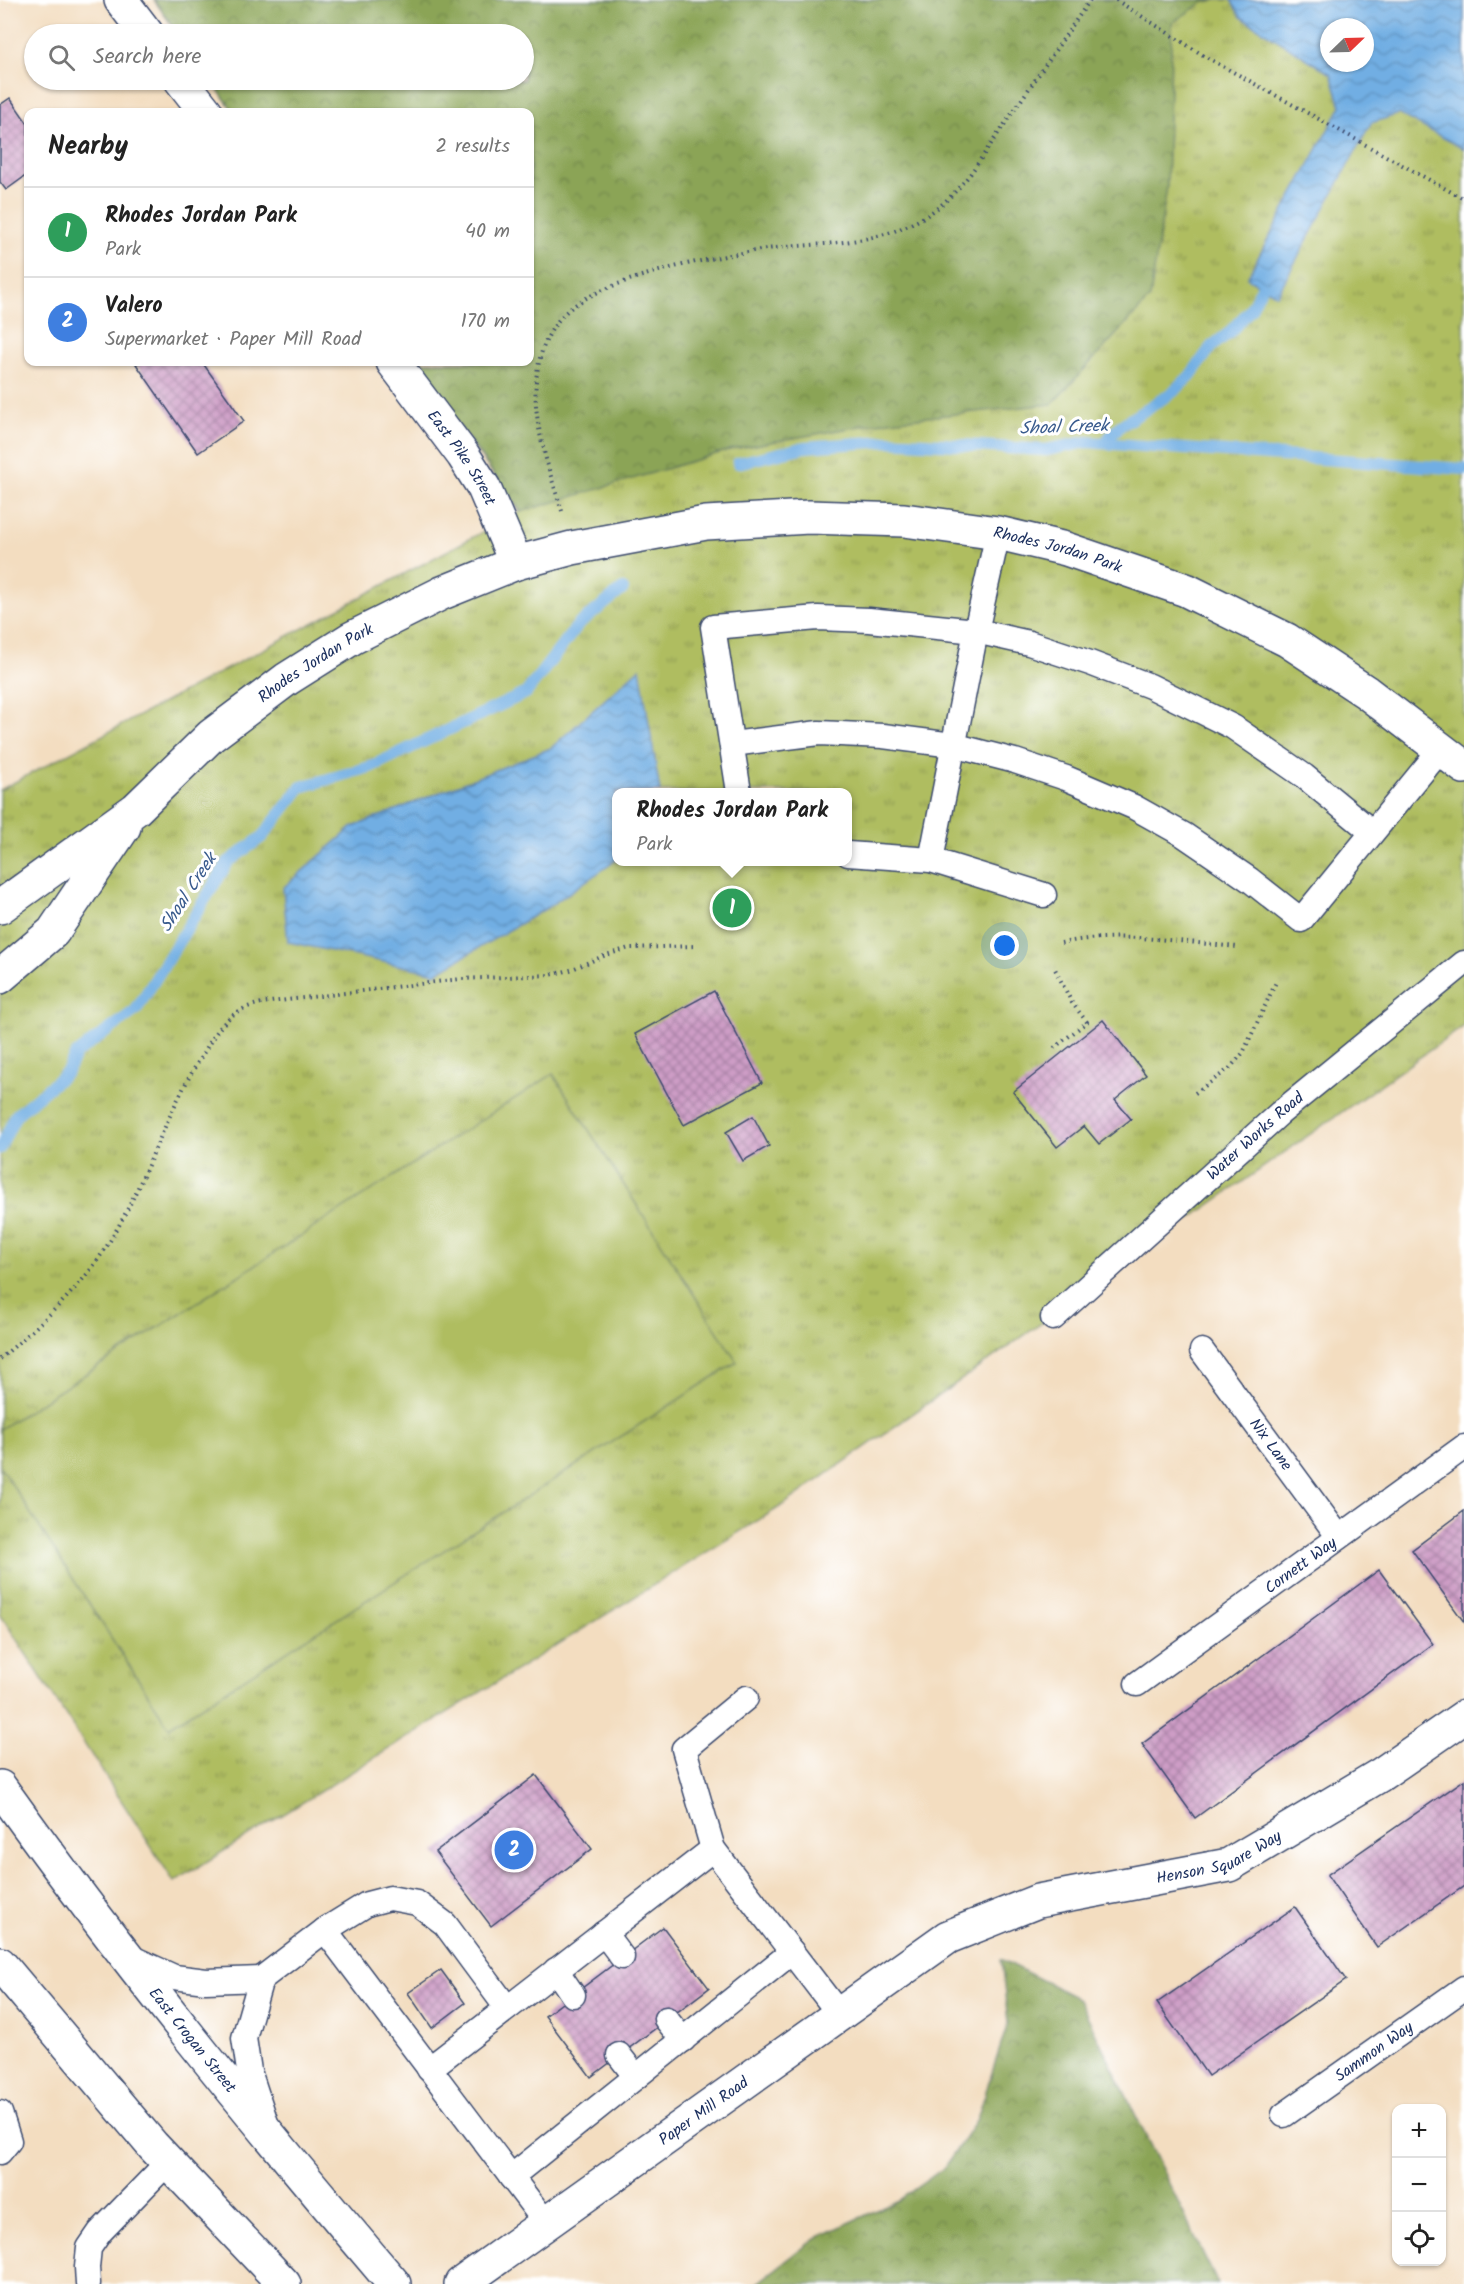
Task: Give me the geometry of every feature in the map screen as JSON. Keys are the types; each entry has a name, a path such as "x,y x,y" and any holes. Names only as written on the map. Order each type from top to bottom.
{"street":[{"path":"121,0 139,24"},
{"path":"189,90 203,108"},
{"name":"East Pike Street","path":"396,366 463,455 484,488 516,563"},
{"name":"Rhodes Jordan Park","path":"0,907 136,808 211,736 287,679 352,638 397,614 516,563 572,548 706,523 809,517 903,520 998,533 1066,549 1186,590 1287,640 1366,692 1452,758"},
{"name":"Rhodes Jordan Park","path":"0,977 53,932 136,808"},
{"name":"Henson Square Way","path":"948,1937 1038,1901 1229,1864 1380,1775 1464,1717"},
{"name":"East Crogan Street","path":"0,1787 125,1954 273,2142 394,2284"},
{"name":"Paper Mill Road","path":"461,2284 948,1937"},
{"path":"0,1964 153,2146 284,2284"}],"lane":[{"path":"931,860 976,631 998,533"},
{"path":"738,788 713,627 818,618 869,620 976,631 1029,643 1150,686 1233,727 1304,776 1372,832"},
{"path":"732,744 819,733 883,736 953,745 1015,761 1066,778 1134,807 1194,842 1250,880 1301,920 1372,832 1452,758"},
{"path":"852,854 931,860 1044,895"},
{"name":"Water Works Road","path":"1053,1318 1280,1113 1464,963"},
{"name":"Nix Lane","path":"1202,1351 1339,1537"},
{"name":"Cornett Way","path":"1137,1684 1464,1447"},
{"path":"747,1698 684,1749 713,1849 840,2015"},
{"path":"429,2069 713,1849"},
{"path":"125,1954 174,1977 206,1981 261,1979 325,1930 367,1904 390,1898 417,1903 445,1924 507,2008"},
{"path":"325,1930 546,2223"},
{"path":"604,1933 622,1957"},
{"path":"512,2177 792,1952"},
{"path":"556,1970 573,1995"},
{"path":"261,1979 244,2038 249,2071 273,2142"},
{"name":"Sammon Way","path":"1284,2115 1460,1998"},
{"path":"666,2019 683,2040"},
{"path":"619,2055 636,2077"},
{"path":"0,2113 9,2141 0,2152"},
{"path":"88,2284 89,2247 100,2232 169,2161"}],"path":[{"path":"564,518 540,430 536,399 536,375 546,338 563,315 603,289 654,273 753,251 867,238 897,230 924,218 951,198 971,173 1090,0"},
{"path":"1116,0 1206,57 1464,199"},
{"path":"1061,943 1118,937 1238,947"},
{"path":"0,1359 78,1284 100,1257 126,1210 188,1078 217,1031 243,1008 262,1003 452,980 550,975 629,948 697,946"},
{"path":"1054,969 1072,1003 1087,1022 1054,1048"},
{"path":"1195,1093 1229,1069 1243,1053 1277,980"}],"green space":[{"path":"154,0 1464,0 1464,1026 783,1505 174,1882 0,1614 0,790 520,512 416,366 534,366 534,108 231,108 218,90 534,90 534,24 171,24"},
{"path":"154,0 1217,0 1202,3 1172,23 1167,187 1150,298 1052,404 889,421 733,449 521,512 416,366 534,366 534,108 231,108 218,90 534,90 534,24 171,24"},
{"path":"553,1074 737,1362 169,1727 0,1466 0,1429"},
{"path":"1001,1959 1079,1999 1218,2284 756,2284 816,2238 899,2200 945,2167 977,2119 1008,2023"}],"water":[{"path":"1231,0 1464,0 1464,149 1399,114 1371,123 1277,295 1247,278 1341,106 1331,74 1328,72 1374,72 1374,18 1320,18 1320,67 1241,17"},
{"path":"640,668 659,788 612,788 611,864 545,909 436,973 288,942 283,888 353,827 551,748"}],"building":[{"path":"10,98 24,118 24,177 6,190 0,182 0,105"},
{"path":"137,366 205,366 244,421 198,453"},
{"path":"714,991 762,1083 684,1125 635,1034"},
{"path":"1103,1020 1146,1075 1115,1100 1131,1119 1099,1144 1084,1126 1057,1147 1013,1092"},
{"path":"753,1116 769,1146 743,1161 726,1132"},
{"path":"1464,1511 1464,1622 1412,1550"},
{"path":"1379,1570 1433,1644 1195,1818 1142,1744"},
{"path":"536,1775 592,1849 491,1926 435,1852"},
{"path":"1464,1780 1464,1886 1377,1947 1327,1875"},
{"path":"1295,1907 1346,1980 1208,2076 1157,2003"},
{"path":"663,1927 709,1988 591,2077 545,2016"},
{"path":"441,1970 465,2003 432,2028 408,1993"}],"waterway":[{"path":"1105,442 1120,426 1173,392 1190,376 1212,346 1229,333 1250,310 1262,287"},
{"name":"Shoal Creek","path":"738,463 805,447 888,441 1046,450 1087,442 1464,469"},
{"name":"Shoal Creek","path":"0,1148 16,1115 66,1073 76,1054 136,1010 228,862 262,837 301,787 370,767 526,693 578,625 623,589"}],"place":[{"name":"Rhodes Jordan Park","path":"732,908"},
{"name":"Valero","path":"514,1850"}]}
